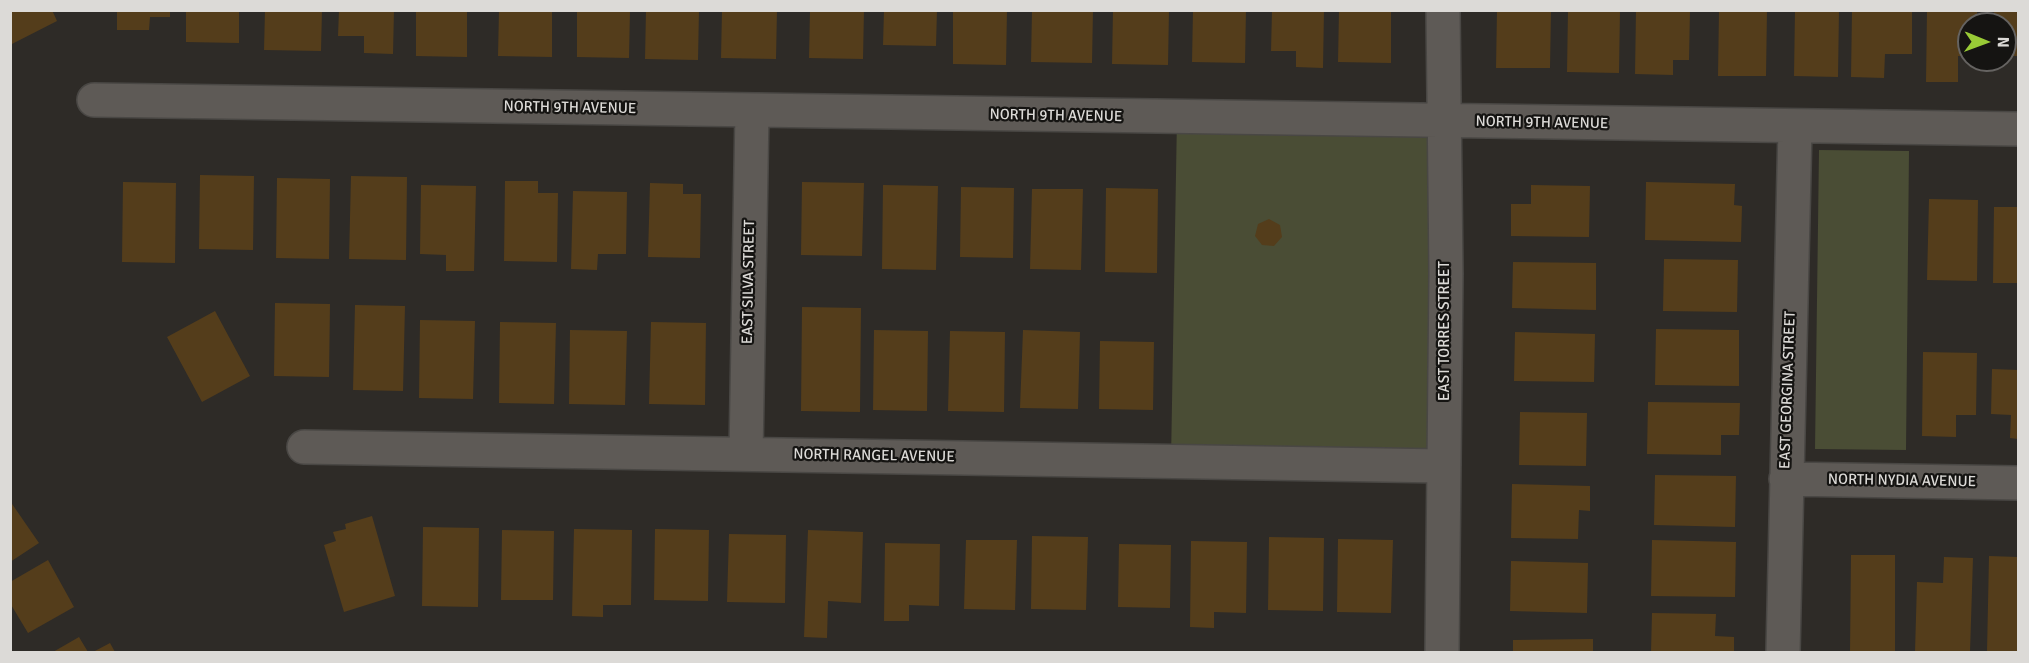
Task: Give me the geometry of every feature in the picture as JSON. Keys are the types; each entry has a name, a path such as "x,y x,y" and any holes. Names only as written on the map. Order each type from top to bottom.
{"street":[{"name":"EAST TORRES STREET","path":"1442,652 1446,274 1443,10"},
{"name":"NORTH 9TH AVENUE","path":"94,100 2019,129"},
{"name":"EAST SILVA STREET","path":"746,454 752,111"},
{"name":"EAST GEORGINA STREET","path":"1784,652 1786,479 1796,127"},
{"name":"NORTH RANGEL AVENUE","path":"304,447 1443,466"},
{"name":"NORTH NYDIA AVENUE","path":"1786,479 2019,483"}],"green space":[{"path":"1177,117 1443,121 1443,466 1171,460"},
{"path":"1819,150 1909,151 1906,450 1815,449"}],"building":[{"path":"10,10 52,10 57,21 10,45"},
{"path":"117,10 170,10 170,17 150,17 149,30 117,30"},
{"path":"186,10 239,10 239,43 186,42"},
{"path":"265,10 322,10 321,51 264,50"},
{"path":"339,10 394,10 393,54 364,53 364,36 338,36"},
{"path":"416,10 467,10 467,57 416,56"},
{"path":"499,10 552,10 552,57 498,56"},
{"path":"577,10 630,10 629,58 577,57"},
{"path":"646,10 699,10 698,60 645,59"},
{"path":"722,10 777,10 776,59 721,58"},
{"path":"810,10 864,10 863,59 809,58"},
{"path":"884,10 937,10 936,46 883,45"},
{"path":"953,10 1007,10 1006,65 953,64"},
{"path":"1032,10 1093,10 1092,63 1031,62"},
{"path":"1113,10 1169,10 1168,65 1112,64"},
{"path":"1193,10 1246,10 1245,63 1192,62"},
{"path":"1272,10 1324,10 1323,68 1296,67 1296,51 1271,51"},
{"path":"1339,10 1391,10 1391,63 1338,62"},
{"path":"1497,10 1551,10 1550,68 1496,68"},
{"path":"1568,10 1620,10 1619,73 1567,72"},
{"path":"1636,10 1690,10 1689,60 1673,60 1673,75 1635,74"},
{"path":"1719,10 1767,10 1766,76 1718,76"},
{"path":"1795,10 1839,10 1838,77 1794,76"},
{"path":"1852,10 1912,10 1912,54 1885,54 1884,78 1851,77"},
{"path":"1927,10 1977,10 1977,12 1957,12 1958,82 1926,82"},
{"path":"1994,10 2018,10 2018,56 2017,12 1994,12"},
{"path":"200,175 254,176 253,250 199,249"},
{"path":"351,176 407,177 406,260 349,259"},
{"path":"277,178 330,179 329,259 276,258"},
{"path":"505,181 538,181 538,193 558,193 557,262 504,261"},
{"path":"123,182 176,183 175,263 122,262"},
{"path":"802,182 864,183 862,256 801,255"},
{"path":"1646,182 1735,184 1734,205 1742,206 1741,242 1645,240"},
{"path":"650,183 683,184 683,194 701,194 700,258 648,257"},
{"path":"421,185 476,186 474,271 446,271 446,255 420,254"},
{"path":"883,185 938,186 936,270 882,269"},
{"path":"1531,185 1590,186 1589,237 1511,236 1511,204 1531,204"},
{"path":"961,187 1014,188 1013,258 960,257"},
{"path":"1106,188 1158,189 1157,273 1105,272"},
{"path":"1032,189 1083,189 1081,270 1030,269"},
{"path":"573,191 627,192 626,254 598,254 597,270 571,269"},
{"path":"1929,199 1978,200 1977,281 1927,280"},
{"path":"1994,207 2018,207 2018,283 1993,283"},
{"path":"1269,219 1280,225 1282,237 1274,246 1262,245 1255,236 1258,224"},
{"path":"1664,259 1738,260 1737,312 1663,311"},
{"path":"1513,262 1596,263 1596,310 1512,308"},
{"path":"275,303 330,304 329,377 274,376"},
{"path":"355,305 405,306 403,391 353,390"},
{"path":"802,307 861,308 860,412 801,411"},
{"path":"215,311 250,376 202,402 167,337"},
{"path":"420,320 475,321 473,399 419,398"},
{"path":"500,322 556,323 554,404 499,403"},
{"path":"651,322 706,323 705,405 649,404"},
{"path":"1656,329 1739,330 1739,386 1655,385"},
{"path":"570,330 627,331 625,405 569,404"},
{"path":"874,330 928,331 927,411 873,410"},
{"path":"1023,330 1080,332 1078,409 1020,408"},
{"path":"950,331 1005,332 1004,412 948,411"},
{"path":"1515,332 1595,334 1594,382 1514,381"},
{"path":"1100,341 1154,342 1153,410 1099,409"},
{"path":"1923,352 1977,353 1976,415 1956,415 1956,437 1922,436"},
{"path":"1992,369 2018,370 2018,439 2010,438 2011,415 1991,414"},
{"path":"1648,402 1740,403 1739,435 1721,435 1721,455 1647,454"},
{"path":"1520,412 1587,413 1586,466 1519,465"},
{"path":"1655,475 1736,476 1735,527 1654,525"},
{"path":"1512,484 1590,486 1590,511 1579,510 1578,539 1511,538"},
{"path":"10,501 39,543 10,562"},
{"path":"372,516 395,596 344,612 324,545 336,541 333,532 346,529 345,524"},
{"path":"423,527 479,528 478,607 422,606"},
{"path":"574,529 632,530 631,605 603,605 603,617 572,616"},
{"path":"655,529 709,530 708,601 654,600"},
{"path":"502,530 554,531 553,600 501,600"},
{"path":"808,530 863,532 861,603 828,601 827,638 804,637"},
{"path":"729,534 786,535 785,603 727,602"},
{"path":"1032,536 1088,537 1086,610 1031,609"},
{"path":"1269,537 1324,538 1323,611 1268,610"},
{"path":"1338,539 1393,540 1391,613 1337,612"},
{"path":"966,540 1017,540 1015,610 964,609"},
{"path":"1652,540 1736,542 1735,597 1651,596"},
{"path":"1191,541 1247,542 1246,613 1214,612 1214,628 1190,627"},
{"path":"885,543 940,544 939,606 909,605 909,621 884,621"},
{"path":"1119,544 1171,545 1170,608 1118,607"},
{"path":"1851,555 1895,555 1895,652 1850,652"},
{"path":"1989,556 2018,557 2018,652 1987,652"},
{"path":"1944,557 1973,558 1970,652 1915,652 1917,582 1943,583"},
{"path":"48,560 74,607 28,633 10,603 10,582"},
{"path":"1511,561 1588,563 1587,613 1510,611"},
{"path":"1652,613 1716,614 1715,636 1734,637 1734,652 1651,652"},
{"path":"79,637 88,652 53,652"},
{"path":"1593,639 1593,652 1513,652 1513,640"},
{"path":"110,643 115,652 93,652"}]}
